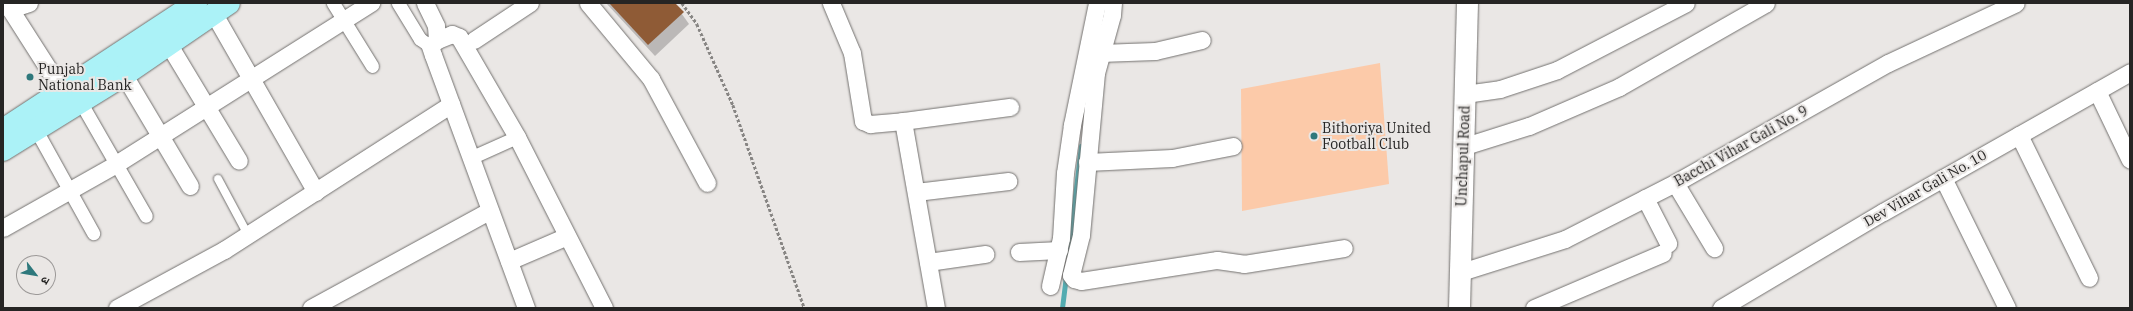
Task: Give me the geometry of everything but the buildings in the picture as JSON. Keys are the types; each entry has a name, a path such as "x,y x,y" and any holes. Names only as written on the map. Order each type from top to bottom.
{"main road":[{"path":"3,150 36,130 72,97 213,7"},
{"path":"3,130 124,74 169,45 213,7"}],"street":[{"path":"29,3 10,9 72,97 116,164 146,216"},
{"path":"332,3 372,66"},
{"path":"3,228 116,164 251,77 371,3"},
{"path":"398,3 420,39 434,43 452,34 459,37 517,137 604,308"},
{"path":"424,3 436,26 434,43 451,104 489,211 526,308"},
{"path":"474,40 530,3"},
{"path":"588,3 651,79 707,183"},
{"path":"831,3 852,53 863,121 870,124 1010,108"},
{"path":"1050,286 1058,250 1072,125 1089,31 1097,3"},
{"path":"1113,3 1112,15 1100,54 1091,108 1080,235 1071,275 1074,279 1081,281 1217,260 1244,264 1344,248"},
{"name":"Unchapul Road","path":"1459,308 1458,273 1464,146 1466,3"},
{"path":"1465,94 1500,89 1557,70 1686,3"},
{"path":"1464,146 1529,126 1619,87 1766,3"},
{"name":"Bacchi Vihar Gali No. 9","path":"1458,273 1565,239 1675,183 1888,63 2016,3"},
{"path":"213,7 316,192"},
{"path":"1100,54 1155,51 1202,40"},
{"path":"169,45 239,161"},
{"name":"Dev Vihar Gali No. 10","path":"1722,308 1942,178 2130,72"},
{"path":"124,74 190,186"},
{"path":"2097,91 2130,160"},
{"path":"117,308 248,235 451,104"},
{"path":"903,121 936,308"},
{"path":"36,130 93,233"},
{"path":"2019,135 2089,278"},
{"path":"470,158 517,137"},
{"path":"1087,162 1172,158 1233,146"},
{"path":"1942,178 2007,308"},
{"path":"916,192 1008,181"},
{"path":"1675,183 1714,248"},
{"path":"1534,308 1666,248 1645,198"},
{"path":"311,308 489,211"},
{"path":"509,261 567,236"},
{"path":"1019,252 1058,250"},
{"path":"928,262 985,254"}],"lane":[{"path":"218,179 248,235"}],"path":[{"path":"682,3 697,24 733,105 804,307"}],"shaded area":[{"name":"Bithoriya United Football Club","path":"1380,63 1389,184 1242,211 1241,89"}],"waterway":[{"path":"1068,255 1081,146"},
{"path":"1062,308 1066,275"}],"place":[{"name":"Punjab National Bank","path":"30,77"},
{"name":"Bithoriya United Football Club","path":"1314,136"}]}
